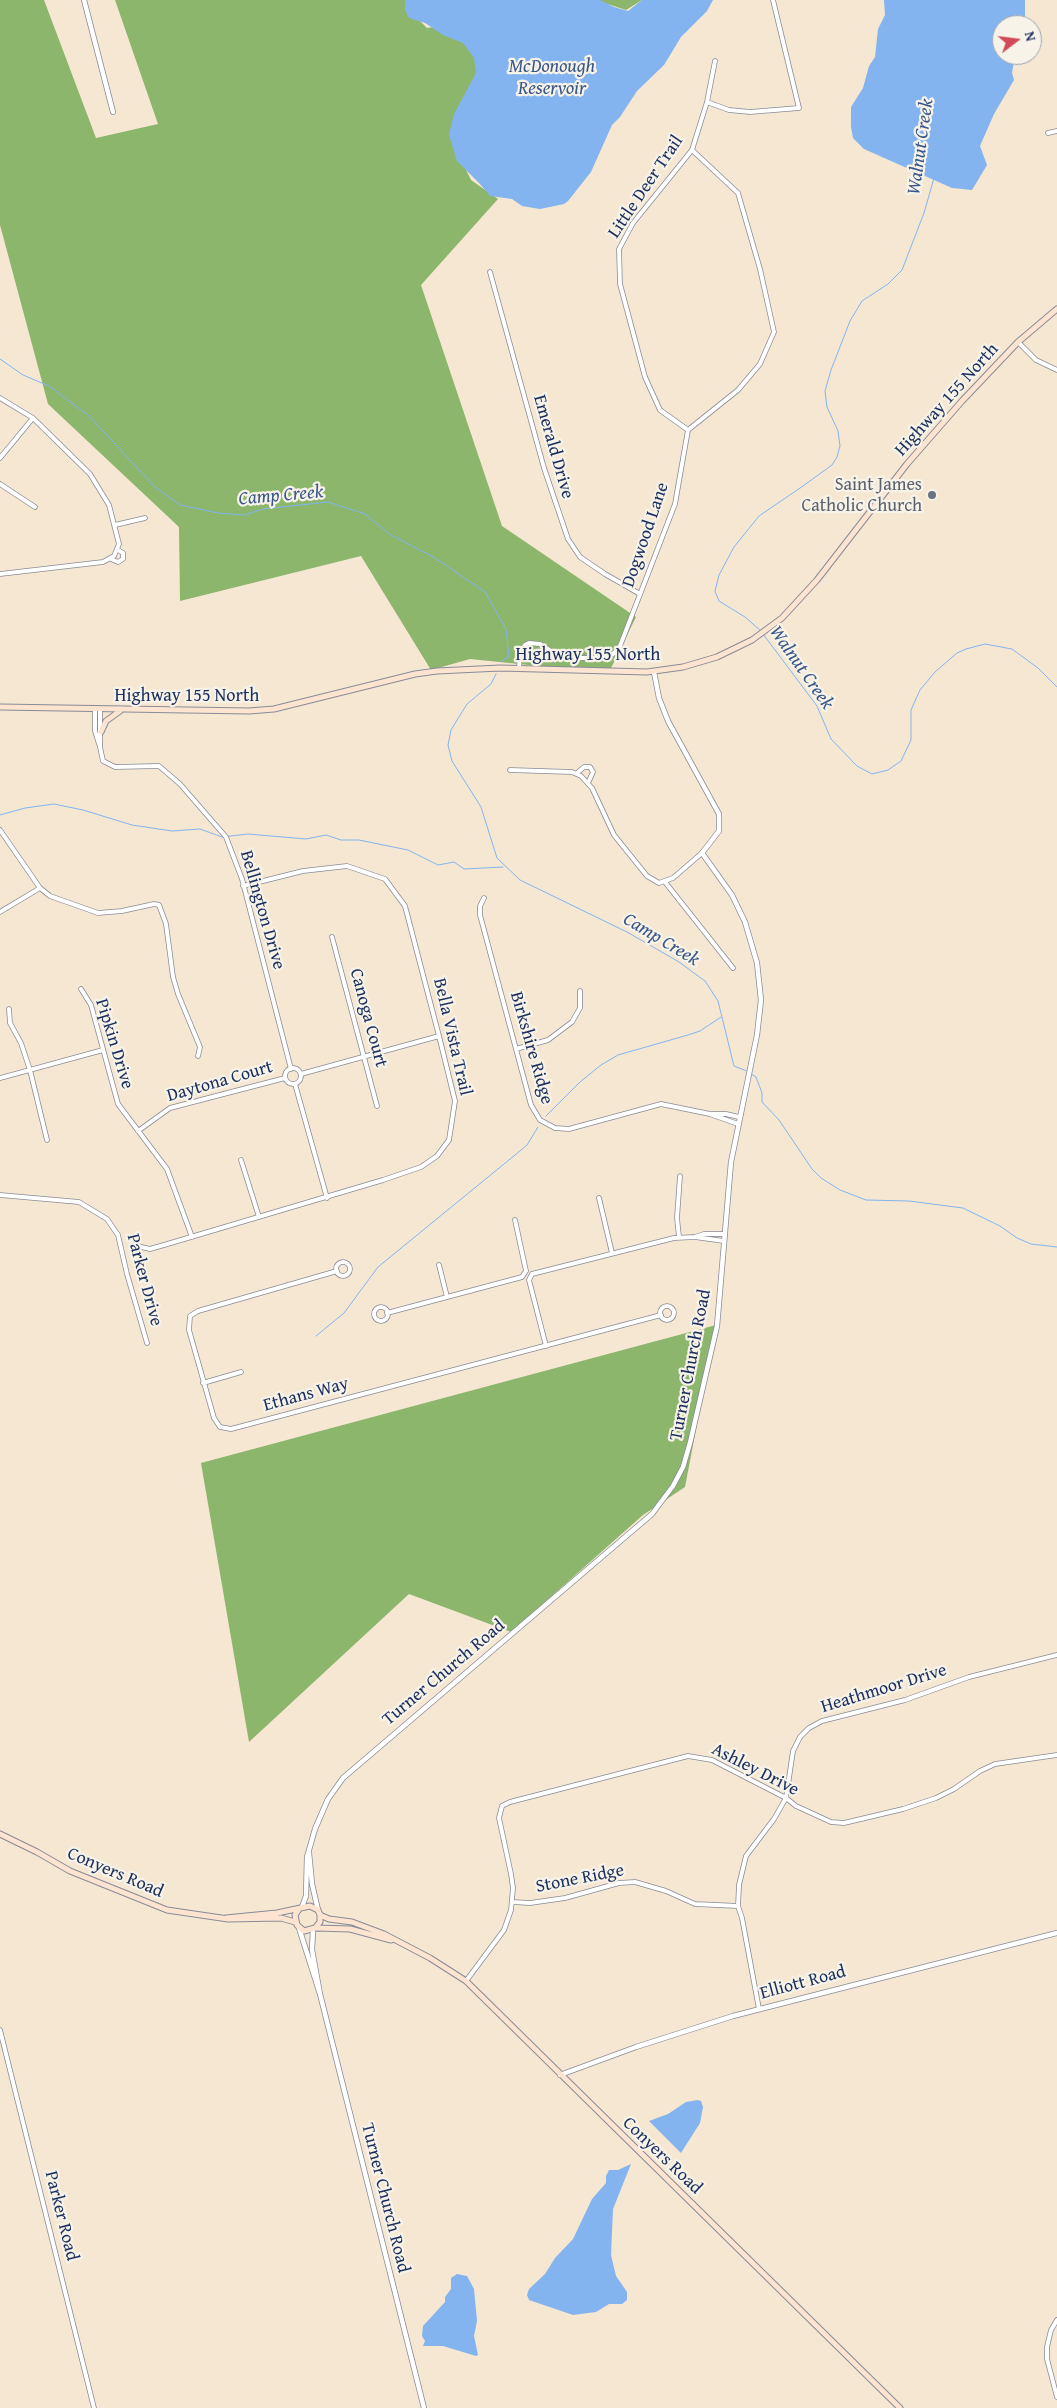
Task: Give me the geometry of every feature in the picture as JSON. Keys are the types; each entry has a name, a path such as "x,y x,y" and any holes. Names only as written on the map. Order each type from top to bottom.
{"main road":[{"name":"Highway 155 North","path":"0,707 249,711 274,709 415,674 472,668 654,672 706,661 752,640 782,618 817,580 907,464 1018,342 1057,309"},
{"path":"101,732 110,716 123,710"},
{"name":"Conyers Road","path":"0,1834 70,1871 166,1910 206,1917 251,1920 282,1918 295,1922"},
{"path":"310,1906 319,1912 320,1922 314,1929 304,1931 295,1922 295,1915 301,1908 310,1906"},
{"name":"Conyers Road","path":"225,1918 301,1908"},
{"name":"Conyers Road","path":"319,1912 329,1919 364,1926 430,1958 466,1981 900,2408"},
{"name":"Conyers Road","path":"314,1929 350,1929 393,1940"}],"street":[{"path":"84,0 113,112"},
{"path":"707,102 729,110 750,112 799,108 774,0"},
{"name":"Little Deer Trail","path":"688,430 660,410 645,377 620,284 618,249 633,223 692,150 707,102 715,61"},
{"path":"1048,133 1057,131"},
{"path":"688,430 738,390 760,364 774,332 760,269 738,193 692,150"},
{"name":"Emerald Drive","path":"490,272 544,468 568,539 580,557 640,594"},
{"path":"1018,342 1036,360 1057,370"},
{"path":"0,398 33,418 94,479 107,500 119,541 118,550 111,559 104,562 0,574"},
{"path":"0,458 33,418"},
{"name":"Dogwood Lane","path":"519,669 520,652 524,645 535,642 560,657 593,659 612,654 620,646 675,504 688,430"},
{"path":"0,484 35,507"},
{"path":"115,525 145,518"},
{"path":"111,559 118,562 123,559 123,553 118,550"},
{"path":"510,770 577,773 588,783 614,835 624,848 647,876 659,883 665,882 702,854 719,831 719,814 668,722 654,672"},
{"path":"98,709 101,732 100,747"},
{"name":"Bellington Drive","path":"98,709 95,731 103,761 109,766 115,767 159,766 180,784 226,837 243,886 291,1069"},
{"path":"577,773 584,766 590,767 593,772 588,783"},
{"path":"0,830 40,888 50,896 98,913 116,912 154,904 159,905 166,924 171,967 178,994 200,1047 198,1056"},
{"name":"Turner Church Road","path":"301,1908 306,1896 306,1862 322,1810 343,1778 642,1522 662,1502 683,1467 700,1403 717,1326 728,1179 761,1010 757,963 741,912 732,895 702,854"},
{"name":"Bella Vista Trail","path":"137,1246 150,1249 327,1198 421,1167 436,1156 449,1140 455,1101 405,906 385,879 347,866 303,871 243,886"},
{"path":"665,882 733,968"},
{"path":"0,912 40,888"},
{"name":"Birkshire Ridge","path":"484,898 480,906 480,915 532,1109 542,1122 555,1128 572,1129 658,1104 710,1114 738,1124"},
{"name":"Canoga Court","path":"332,937 377,1106"},
{"name":"Pipkin Drive","path":"81,989 91,1005 118,1104 167,1169 192,1237"},
{"path":"516,1049 548,1040 572,1022 580,1008 580,991"},
{"path":"9,1009 10,1023 21,1043 30,1070 47,1140"},
{"name":"Daytona Court","path":"300,1074 365,1058 439,1036"},
{"path":"0,1078 103,1050"},
{"path":"291,1069 297,1069 300,1074 300,1081 295,1084 288,1083 285,1078 286,1073 291,1069"},
{"name":"Daytona Court","path":"138,1131 170,1108 285,1078"},
{"path":"295,1084 327,1198"},
{"name":"Birkshire Ridge","path":"710,1114 726,1114 739,1117"},
{"path":"241,1160 258,1217"},
{"path":"679,1237 680,1176"},
{"name":"Parker Drive","path":"0,1195 79,1202 107,1219 118,1235 147,1343"},
{"path":"599,1198 612,1253"},
{"path":"515,1220 526,1270 522,1277"},
{"path":"695,1237 704,1234 724,1234"},
{"path":"526,1270 532,1274 679,1237 695,1237 724,1242"},
{"path":"439,1265 446,1297"},
{"name":"Ethans Way","path":"337,1271 192,1315 188,1327 214,1420 220,1427 229,1430 661,1315"},
{"path":"532,1274 529,1280 546,1346"},
{"path":"387,1313 522,1277 529,1280"},
{"path":"203,1383 241,1372"},
{"name":"Heathmoor Drive","path":"759,2008 738,1906 741,1871 746,1856 774,1819 786,1798 793,1751 800,1737 816,1724 905,1700 969,1677 1057,1655"},
{"name":"Ashley Drive","path":"466,1981 504,1930 513,1902 511,1874 499,1818 502,1806 510,1802 688,1756 712,1760 786,1798 796,1806 831,1822 844,1823 910,1807 936,1798 995,1764 1057,1755"},
{"name":"Turner Church Road","path":"309,1853 312,1884 319,1912"},
{"name":"Stone Ridge","path":"513,1902 530,1903 565,1898 619,1883 635,1882 666,1891 694,1904 738,1906"},
{"name":"Turner Church Road","path":"299,1928 320,1994 424,2408"},
{"name":"Turner Church Road","path":"314,1929 312,1950 320,1994"},
{"name":"Elliott Road","path":"560,2075 636,2047 759,2008 1057,1933"},
{"name":"Parker Road","path":"0,2030 94,2408"},
{"path":"1057,2320 1051,2330 1047,2347 1047,2359 1057,2397"}],"green space":[{"path":"0,0 44,0 96,138 158,124 115,0 407,0 409,10 427,28 453,24 482,49 457,151 471,180 498,199 421,285 502,526 636,617 611,668 588,671 470,659 431,670 361,556 180,601 179,527 48,404 0,225"},
{"path":"595,0 642,0 626,10"},
{"path":"716,1325 685,1487 643,1515 511,1632 409,1594 249,1742 201,1463"}],"water":[{"name":"McDonough Reservoir","path":"405,0 600,0 628,11 642,0 713,0 707,11 681,37 664,65 637,91 620,117 612,125 591,172 568,201 564,204 540,209 522,206 512,199 490,196 457,161 449,135 454,114 476,73 474,58 463,43 443,35 425,23 409,18 405,10"},
{"path":"884,0 1025,0 1025,15 992,15 992,65 1013,65 1012,73 1014,80 994,114 980,146 987,165 972,190 952,188 864,149 853,138 851,107 863,88 869,66 875,57 878,29 885,15"},
{"path":"701,2101 703,2107 700,2123 681,2153 649,2121 668,2114 686,2102"},
{"path":"631,2164 613,2209 611,2255 616,2276 627,2292 627,2300 622,2304 609,2304 596,2312 573,2315 529,2300 527,2295 529,2289 545,2274 555,2258 573,2239 592,2199 606,2183 606,2176 609,2170 618,2170"},
{"path":"457,2274 467,2276 474,2289 477,2321 474,2336 478,2355 476,2356 443,2346 423,2346 425,2341 422,2336 423,2326 445,2302 445,2297 451,2289 451,2278"}],"waterway":[{"name":"Walnut Creek","path":"761,631 745,617 719,601 715,591 719,575 734,547 759,516 832,465 837,457 840,446 838,431 827,407 825,391 831,370 850,321 862,301 888,284 902,270 924,213 934,178"},
{"name":"Camp Creek","path":"0,359 23,375 49,386 89,416 155,487 180,505 218,513 244,515 263,509 328,502 365,514 391,535 435,558 485,592 506,629 509,657 501,661"},
{"name":"Walnut Creek","path":"763,634 817,706 831,739 857,766 872,774 888,770 901,761 911,740 911,710 920,690 935,672 957,653 985,644 1012,649 1038,668 1057,687"},
{"name":"Camp Creek","path":"496,674 491,684 467,704 451,730 448,745 452,761 481,807 497,858 520,880 627,932 679,962 705,981 718,1001 734,1066 747,1071"},
{"path":"0,815 25,808 54,804 83,810 132,825 172,831 200,829 222,837 248,834 306,839 326,835 341,840 359,840 408,850 438,865 454,862 464,869 503,867"},
{"path":"546,1116 580,1082 601,1065 618,1055 700,1031 721,1017"},
{"name":"Camp Creek","path":"750,1073 756,1077 762,1093 762,1102 779,1120 812,1169 821,1178 840,1190 866,1200 909,1201 963,1208 1031,1244 1057,1247"},
{"path":"316,1336 344,1313 378,1267 527,1145 538,1127"}],"place":[{"name":"Saint James Catholic Church","path":"932,495"}]}
